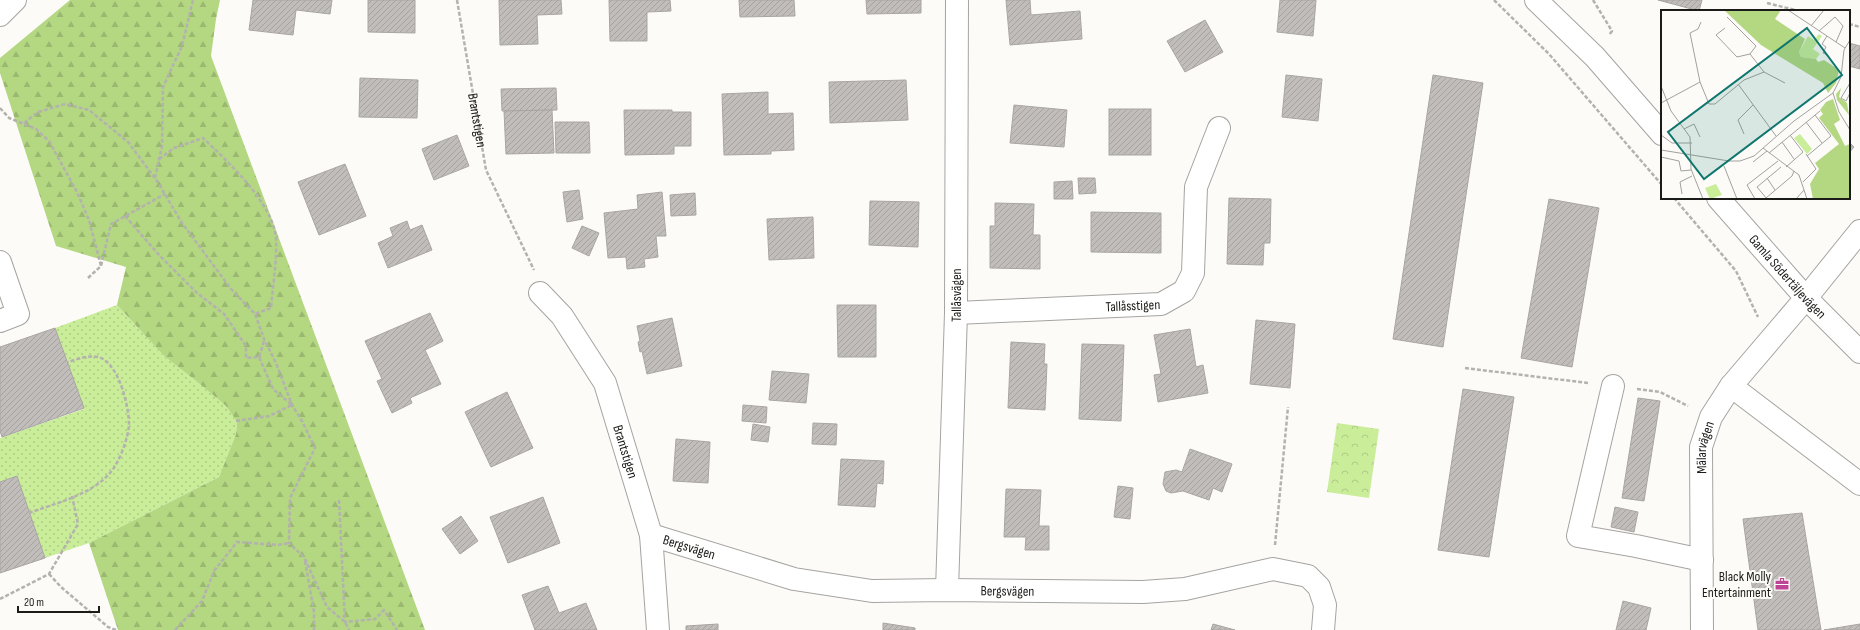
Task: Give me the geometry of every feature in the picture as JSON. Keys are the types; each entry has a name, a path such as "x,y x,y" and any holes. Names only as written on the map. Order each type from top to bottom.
{"street":[{"path":"0,15 15,0"},
{"name":"Tallåsvägen","path":"947,590 956,313 957,0"},
{"path":"1536,0 1595,57 1661,133"},
{"name":"Tallåsstigen","path":"956,313 1161,304 1184,291 1193,273 1196,187 1220,128"},
{"name":"Gamla Södertäljevägen","path":"1719,199 1806,298 1860,352"},
{"name":"Mälarvägen","path":"1702,630 1701,447 1711,417 1731,386 1806,298 1860,231"},
{"path":"0,262 18,314 0,321"},
{"name":"Brantstigen","path":"540,294 562,316 605,383 651,535 658,630"},
{"path":"1613,386 1578,536 1636,546 1702,560"},
{"path":"1731,386 1860,484"},
{"name":"Bergsvägen","path":"651,535 794,579 872,591 947,590 1143,592 1185,589 1273,569 1308,576 1319,587 1325,605 1323,630"}],"path":[{"path":"155,179 162,146 164,87 182,46 192,0"},
{"name":"Brantstigen","path":"457,0 486,170 526,253"},
{"path":"1494,0 1549,54 1661,184"},
{"path":"1767,3 1795,10"},
{"path":"1850,24 1860,27"},
{"path":"24,124 38,112 65,104 89,110 128,142 155,179 182,223 227,284 255,314 264,341 276,362 292,405 302,421 315,448 290,498 289,543 304,557 327,607 344,622 349,630"},
{"path":"0,108 9,118 36,129 49,141 77,192 89,220 101,266"},
{"path":"159,159 174,148 203,138 234,168 267,209 276,237 271,308 255,314"},
{"path":"88,278 101,266 111,224 165,194"},
{"path":"1675,199 1736,271 1769,341"},
{"path":"125,216 160,256 196,292 224,314 246,346 246,358 259,357"},
{"path":"264,341 259,357 273,389 292,405"},
{"path":"29,513 93,488 111,473 122,452 129,426 124,396 115,371 102,359 86,357 68,362"},
{"path":"1466,368 1660,392 1711,417"},
{"path":"236,421 269,416 292,405"},
{"path":"1273,569 1288,407"},
{"path":"0,598 49,574 78,524 72,496"},
{"path":"339,500 344,622"},
{"path":"175,630 202,601 214,572 237,542 278,545 289,543"},
{"path":"304,557 314,612 314,630"},
{"path":"49,574 61,587 108,627 116,630"},
{"path":"344,622 375,619 384,610 397,630"}],"green space":[{"path":"70,0 220,0 211,56 425,630 118,630 89,543 219,477 236,434 237,422 226,406 164,356 117,305 126,267 56,246 0,73 0,58"},
{"path":"117,305 164,356 226,406 237,422 236,434 219,477 89,543 45,558 17,477 0,482 0,438 84,409 55,328"},
{"path":"1337,423 1379,429 1369,498 1327,492"}],"building":[{"path":"253,0 332,0 330,14 296,10 293,35 249,30"},
{"path":"368,0 415,0 415,33 368,32"},
{"path":"499,0 561,0 562,14 537,15 538,44 500,45"},
{"path":"609,0 670,0 671,11 647,12 647,41 610,41"},
{"path":"739,0 794,0 795,16 740,17"},
{"path":"866,0 921,0 921,13 867,14"},
{"path":"1006,0 1030,0 1031,15 1080,11 1082,39 1010,45"},
{"path":"1280,0 1316,0 1313,36 1277,32"},
{"path":"1658,0 1702,0 1699,10"},
{"path":"1205,20 1223,52 1185,72 1167,41"},
{"path":"1850,43 1860,46 1860,69 1850,66"},
{"path":"1286,75 1322,79 1318,121 1282,117"},
{"path":"1433,75 1483,83 1443,347 1393,339"},
{"path":"360,78 418,80 417,118 359,117"},
{"path":"906,80 908,120 830,123 829,82"},
{"path":"556,88 557,110 502,111 501,89"},
{"path":"768,92 768,114 793,113 794,150 771,151 771,154 724,155 722,94"},
{"path":"1014,105 1067,110 1064,147 1010,143"},
{"path":"1109,109 1151,109 1151,155 1109,155"},
{"path":"552,110 554,153 506,154 504,111"},
{"path":"624,110 672,110 672,112 691,112 691,146 674,146 674,154 625,155"},
{"path":"555,122 589,122 590,153 556,153"},
{"path":"457,135 469,166 434,180 422,149"},
{"path":"1850,143 1854,147 1850,152"},
{"path":"345,164 366,216 319,235 298,182"},
{"path":"1078,178 1095,178 1096,193 1079,194"},
{"path":"1072,181 1073,199 1054,199 1054,182"},
{"path":"579,190 583,219 567,222 563,192"},
{"path":"662,192 666,236 656,236 658,257 644,259 645,267 627,269 626,257 608,258 604,213 638,209 637,195"},
{"path":"695,193 696,215 671,216 670,195"},
{"path":"1229,198 1271,199 1270,243 1264,243 1263,265 1227,264"},
{"path":"1549,199 1599,208 1572,367 1521,358"},
{"path":"870,201 919,202 918,247 869,245"},
{"path":"995,203 1034,204 1033,235 1040,235 1040,269 990,268 990,226 995,226"},
{"path":"1091,212 1161,213 1161,253 1091,252"},
{"path":"813,217 814,258 769,260 767,219"},
{"path":"407,221 410,230 422,225 432,250 388,268 378,243 393,236 390,228"},
{"path":"582,226 599,233 589,256 572,248"},
{"path":"837,305 876,305 876,357 838,357"},
{"path":"430,313 443,341 425,350 441,384 410,398 412,403 392,413 377,381 382,379 365,341"},
{"path":"672,318 682,366 647,374 642,351 640,352 638,342 640,341 637,326"},
{"path":"1256,320 1295,324 1290,388 1250,384"},
{"path":"55,328 84,408 2,437 0,431 0,347"},
{"path":"1190,329 1196,367 1203,365 1208,393 1158,402 1154,375 1161,374 1154,335"},
{"path":"1011,342 1045,344 1044,364 1047,364 1045,410 1008,408"},
{"path":"1082,344 1124,345 1121,421 1079,419"},
{"path":"772,371 809,374 806,403 769,400"},
{"path":"1463,389 1514,397 1489,557 1438,550"},
{"path":"507,392 533,448 491,467 465,412"},
{"path":"1638,398 1660,401 1644,501 1622,498"},
{"path":"743,405 767,407 766,423 742,421"},
{"path":"813,423 837,424 836,445 812,444"},
{"path":"753,424 770,427 768,442 751,440"},
{"path":"676,439 710,442 708,483 673,481"},
{"path":"1190,449 1232,464 1222,492 1213,488 1209,500 1183,491 1171,493 1166,491 1163,484 1165,472 1176,470 1182,472"},
{"path":"841,459 884,461 883,484 877,483 875,507 838,505"},
{"path":"17,476 45,558 0,573 0,482"},
{"path":"1118,486 1133,488 1130,519 1114,517"},
{"path":"1006,489 1041,490 1039,526 1049,526 1049,550 1025,550 1026,537 1004,537"},
{"path":"543,497 560,543 508,563 490,517"},
{"path":"1615,507 1638,512 1634,532 1611,527"},
{"path":"1802,513 1821,630 1758,630 1743,519"},
{"path":"461,516 478,541 460,554 442,529"},
{"path":"548,586 559,613 586,603 597,630 535,630 522,595"},
{"path":"1623,601 1651,608 1646,630 1616,630"},
{"path":"883,623 915,628 915,630 883,630"},
{"path":"718,624 718,630 686,630 686,626"},
{"path":"1213,624 1235,630 1211,630"},
{"path":"1860,624 1860,630 1824,630"}],"place":[{"name":"Black Molly Entertainment","path":"1782,584"}]}
